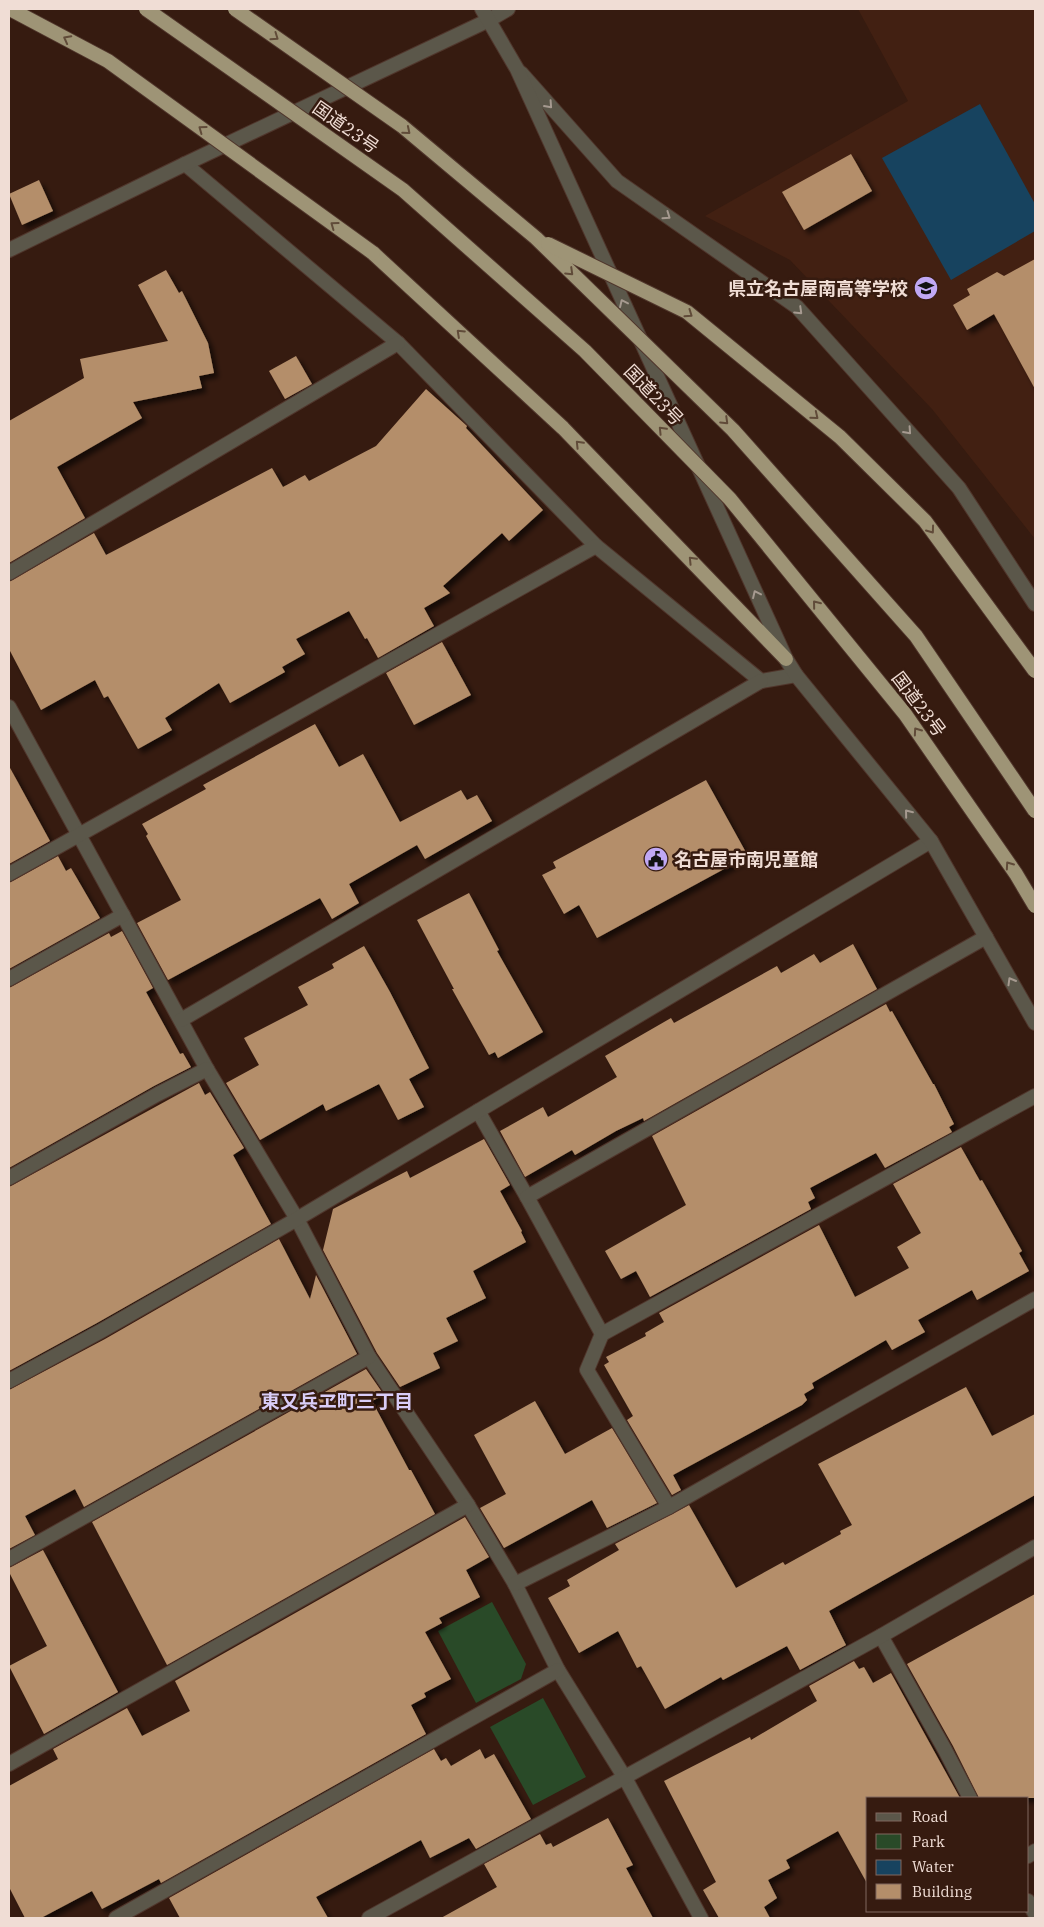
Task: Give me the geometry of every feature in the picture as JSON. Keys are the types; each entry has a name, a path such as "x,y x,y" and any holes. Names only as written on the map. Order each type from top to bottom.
{"highway":[{"path":"10,9 108,61 373,253 563,428 786,659"},
{"name":"国道23号","path":"146,9 403,190 585,351 730,499 906,714 1016,874 1035,906"},
{"name":"国道23号","path":"235,9 402,126 536,238 733,430 916,636 1035,812"},
{"path":"536,238 687,312 840,437 925,522 1035,671"}],"street":[{"path":"9,250 485,14 508,9"},
{"path":"485,14 517,69 786,659 796,675 931,841 1035,1023"},
{"path":"517,69 617,181 797,307 959,488 1035,604"},
{"path":"185,164 398,343 596,546 761,681"},
{"path":"9,573 398,343"},
{"path":"9,874 596,546"},
{"path":"181,1020 761,681 796,675"},
{"path":"9,707 207,1069 298,1219 369,1357 468,1505 515,1584 558,1670 625,1778 701,1918"},
{"path":"9,1380 101,1331 298,1219 931,841"},
{"path":"9,979 123,915"},
{"path":"527,1197 986,937"},
{"path":"9,1178 158,1094 207,1069"},
{"path":"669,1506 588,1370 602,1334 1035,1096"},
{"path":"478,1111 602,1334"},
{"path":"515,1584 669,1506 1035,1298"},
{"path":"9,1559 369,1357"},
{"path":"9,1764 468,1505"},
{"path":"369,1918 881,1636 1035,1547"},
{"path":"881,1636 969,1797"},
{"path":"116,1918 558,1670"},
{"path":"1029,1902 1035,1914"}],"shaded area":[{"name":"県立名古屋南高等学校","path":"858,9 1035,9 1035,539 932,409 790,260 705,216 908,101"}],"green space":[{"path":"492,1602 526,1664 521,1679 476,1703 438,1631"},
{"path":"543,1698 586,1777 533,1805 490,1727"}],"water":[{"path":"980,104 1035,204 1035,231 951,280 882,158"}],"building":[{"path":"851,154 872,191 804,230 782,192"},
{"path":"39,180 53,211 22,225 9,194"},
{"path":"1035,259 1035,389 994,314 967,330 953,305 970,295 967,289 997,272 1004,276"},
{"path":"166,270 179,293 182,291 208,343 214,373 199,376 202,388 133,402 142,418 57,467 85,518 9,563 9,421 84,378 80,359 168,341 138,285"},
{"path":"296,356 312,384 285,399 269,371"},
{"path":"426,389 467,426 466,428 543,510 509,541 502,533 443,586 450,593 424,608 434,626 378,658 349,611 296,639 305,654 282,667 285,672 230,703 219,683 165,718 172,730 138,749 108,696 104,698 95,680 41,710 9,649 9,582 94,533 106,555 272,468 283,487 305,475 309,481 376,446"},
{"path":"442,642 471,695 414,725 386,673"},
{"path":"315,724 339,767 363,754 400,822 461,790 467,800 477,795 492,821 425,859 417,845 349,884 359,903 332,919 320,898 168,980 137,923 181,900 146,836 148,834 142,824 206,789 203,785"},
{"path":"9,766 50,841 9,864"},
{"path":"706,780 748,856 597,938 579,905 564,914 542,875 556,868 553,862"},
{"path":"58,856 66,871 71,868 100,918 9,969 9,883"},
{"path":"469,893 499,950 497,951 543,1032 498,1058 495,1052 489,1055 452,989 454,989 417,920"},
{"path":"122,931 153,988 146,992 180,1054 183,1053 191,1067 9,1168 9,988 109,933 111,937"},
{"path":"853,944 877,989 644,1121 643,1118 616,1131 575,1155 572,1150 525,1177 500,1131 543,1107 548,1117 617,1077 605,1056 671,1018 674,1023 777,966 781,973 814,954 820,963"},
{"path":"364,946 429,1068 409,1079 424,1107 398,1120 379,1084 326,1111 323,1104 260,1140 226,1083 259,1065 244,1038 308,1005 298,987 334,968 332,964"},
{"path":"886,1004 890,1012 892,1011 934,1084 954,1124 949,1127 952,1132 885,1168 876,1153 810,1188 815,1198 808,1202 811,1209 650,1297 636,1271 621,1279 605,1251 686,1205 652,1136"},
{"path":"199,1083 205,1095 210,1092 244,1148 233,1155 271,1224 9,1371 9,1187"},
{"path":"484,1139 510,1185 500,1191 526,1242 473,1271 486,1298 446,1318 458,1341 433,1353 440,1368 400,1387 377,1353 323,1250 333,1209 407,1171 410,1178"},
{"path":"961,1147 1022,1251 1019,1253 1029,1271 977,1300 972,1290 918,1320 925,1332 892,1350 886,1340 812,1383 814,1388 804,1394 807,1400 802,1405 673,1475 681,1490 672,1495 627,1420 633,1416 604,1365 609,1362 606,1357 646,1336 645,1333 664,1322 659,1313 819,1225 855,1297 909,1268 897,1247 921,1233 893,1184"},
{"path":"279,1239 310,1299 316,1275 357,1354 84,1507 75,1489 25,1516 35,1535 9,1549 9,1390 105,1339"},
{"path":"366,1369 384,1395 372,1401 435,1514 167,1665 92,1522"},
{"path":"966,1387 992,1436 1035,1414 1035,1495 829,1611 846,1645 800,1670 787,1646 723,1680 721,1677 665,1709 641,1666 637,1668 618,1631 579,1653 548,1598 570,1586 567,1580 619,1550 615,1544 689,1505 736,1588 783,1562 785,1565 841,1534 840,1531 852,1525 818,1464"},
{"path":"535,1401 565,1454 612,1428 657,1503 607,1528 592,1500 504,1548 480,1508 506,1494 474,1435"},
{"path":"465,1517 489,1557 466,1570 480,1597 439,1618 442,1623 425,1632 451,1679 424,1693 426,1697 411,1705 426,1734 161,1883 159,1879 102,1909 92,1891 41,1918 25,1918 9,1887 9,1786 58,1759 53,1749 127,1708 142,1736 190,1711 175,1681"},
{"path":"43,1550 118,1692 44,1734 9,1666 47,1646 9,1572 9,1568"},
{"path":"1035,1594 1035,1798 978,1797 953,1746 907,1664"},
{"path":"854,1661 859,1669 864,1667 873,1683 891,1673 959,1797 866,1797 866,1881 838,1831 786,1860 790,1868 768,1880 777,1898 764,1907 770,1918 719,1918 703,1890 716,1882 664,1781 750,1737 751,1740 817,1701 809,1686"},
{"path":"434,1749 441,1761 446,1758 451,1766 480,1749 485,1759 494,1754 531,1819 476,1849 469,1838 430,1858 421,1840 316,1897 328,1918 180,1918 169,1898"},
{"path":"608,1818 633,1865 626,1868 653,1918 441,1918 497,1887 484,1864 540,1834 546,1845 551,1843 553,1847"}],"place":[{"name":"県立名古屋南高等学校","path":"926,288"},
{"name":"名古屋市南児童館","path":"656,859"}],"district":[{"name":"東又兵ヱ町三丁目","path":"337,1401"}]}
